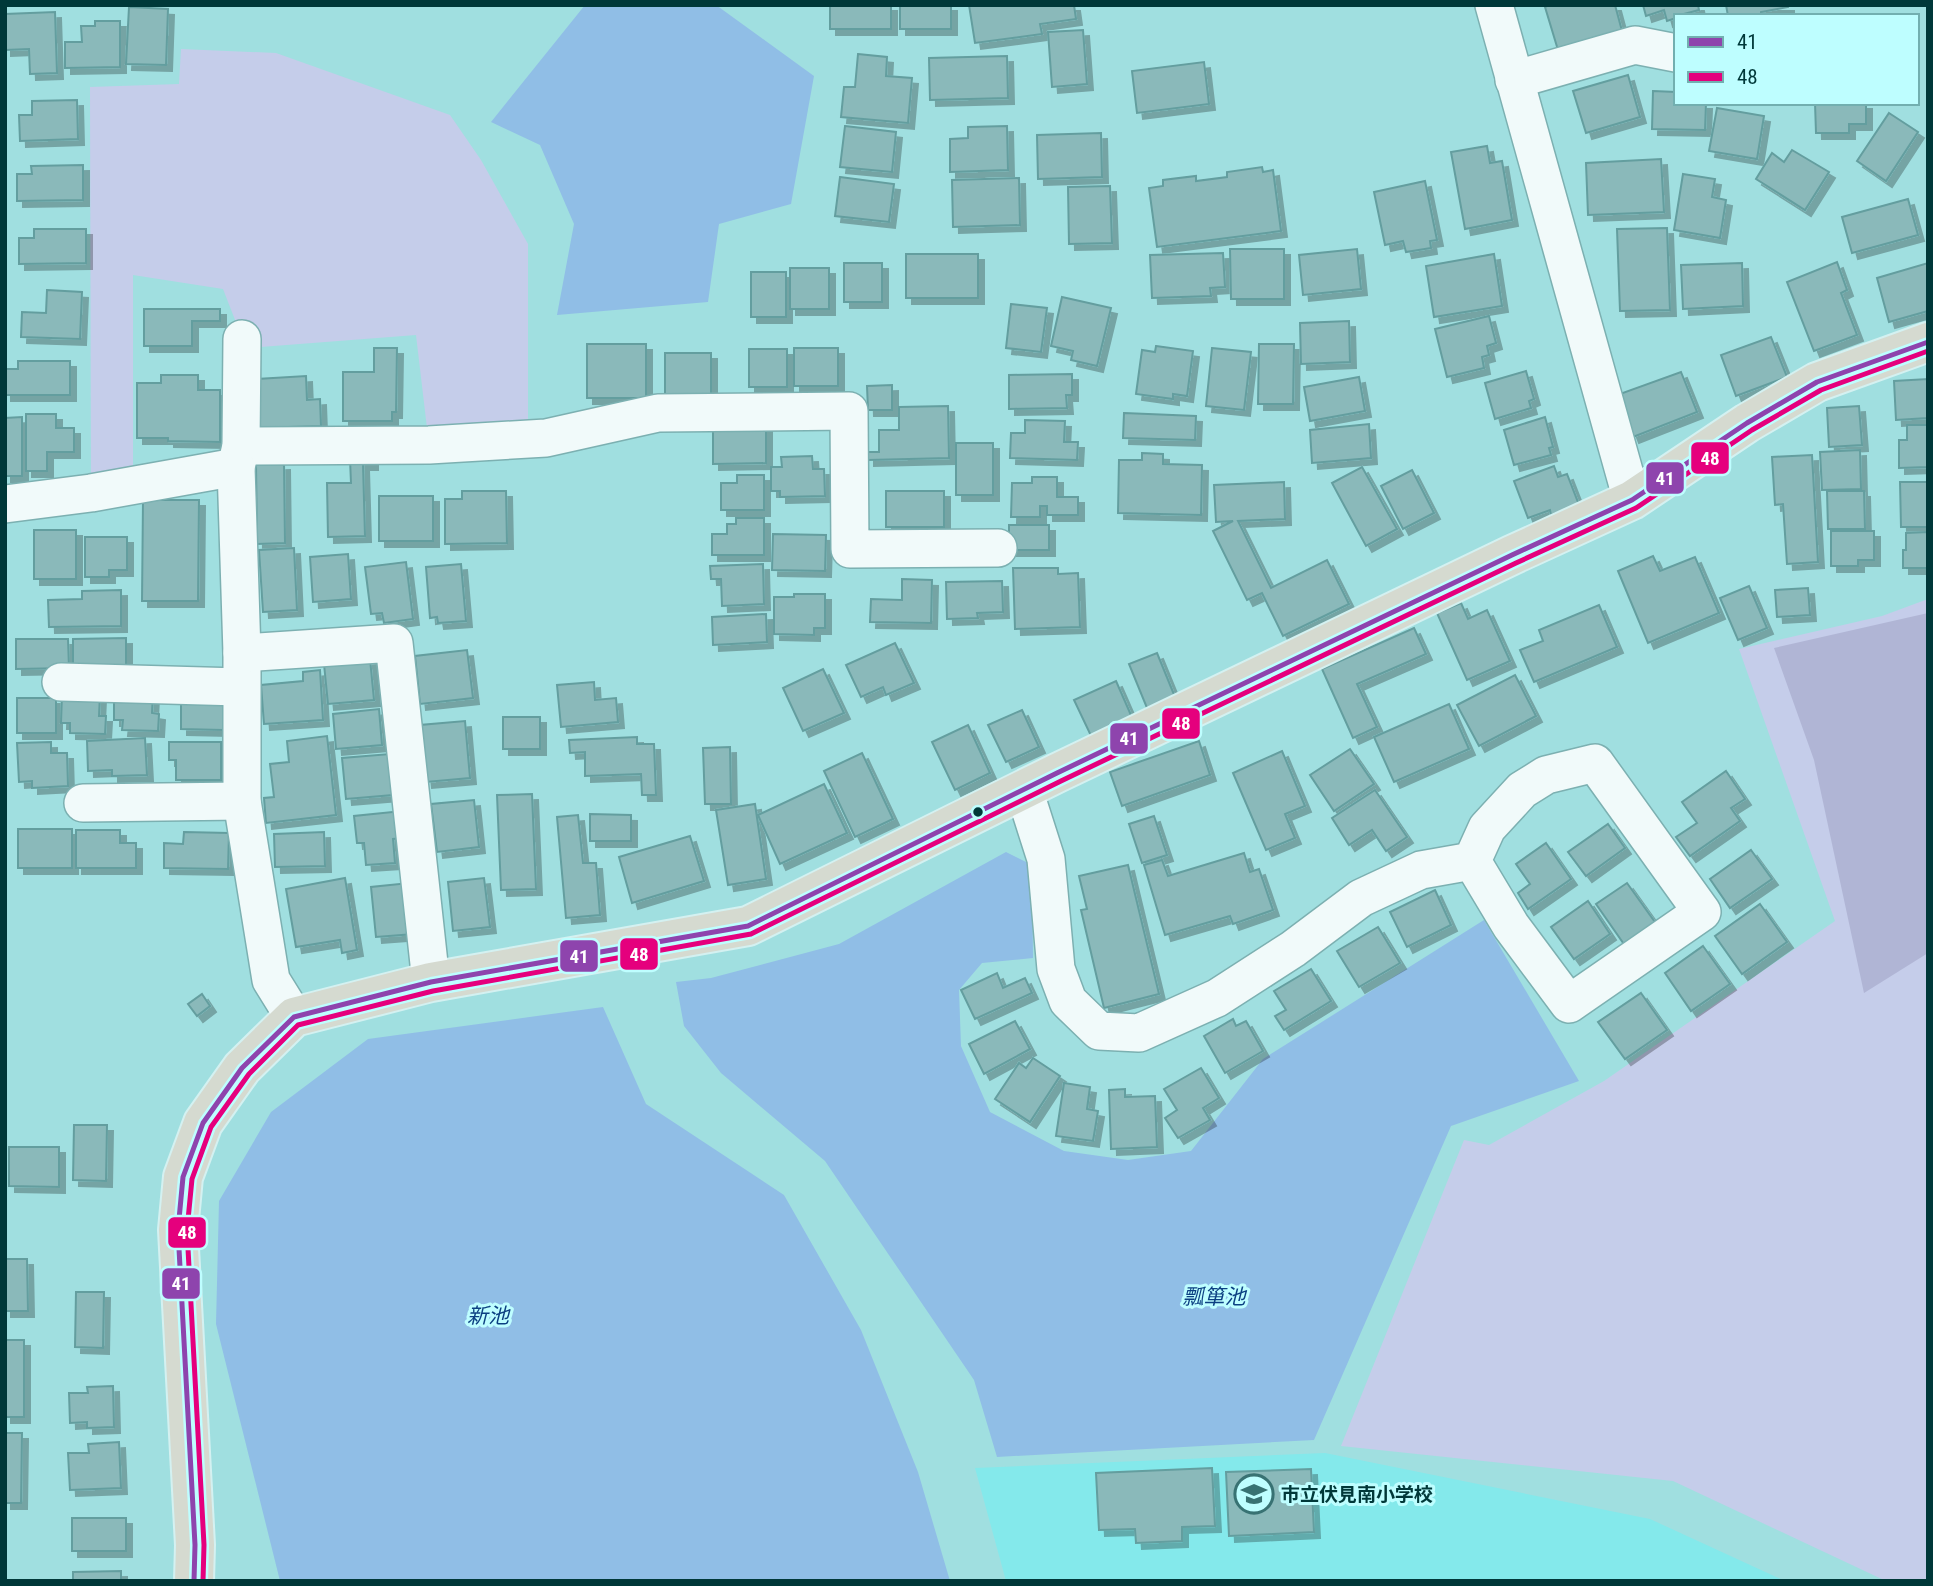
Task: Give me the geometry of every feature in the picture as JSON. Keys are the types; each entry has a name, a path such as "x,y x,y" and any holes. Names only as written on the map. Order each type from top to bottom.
{"highway":[{"path":"194,1581 195,1545 177,1230 183,1177 203,1123 242,1068 294,1017 431,982 748,926 1024,790 1632,500 1747,423 1817,382 1928,342"}],"street":[{"path":"1494,5 1632,500"},
{"path":"1514,80 1635,45 1674,53"},
{"path":"242,338 238,456 242,801 271,980 294,1017"},
{"path":"5,504 91,492 238,456 546,438 658,413 849,411 850,550 998,548"},
{"path":"61,682 241,670 394,643 431,982"},
{"path":"1595,763 1702,912 1569,1004 1511,926 1472,861 1487,828 1522,790 1546,775 1595,763"},
{"path":"1024,790 1046,859 1056,969 1068,1001 1099,1031 1139,1033 1217,998 1293,949 1361,898 1421,870 1472,861"},
{"path":"83,803 242,801"}],"shaded area":[{"path":"181,49 276,53 450,115 481,160 528,244 528,439 429,445 416,335 246,348 223,289 133,275 133,484 91,493 90,87 179,84"},
{"path":"1928,599 1928,1581 1886,1581 1673,1481 1341,1446 1464,1140 1489,1145 1604,1081 1835,921 1739,649 1882,616"},
{"path":"1928,613 1928,953 1864,993 1814,760 1774,648"},
{"name":"市立伏見南小学校","path":"1325,1453 1650,1519 1785,1581 1006,1581 975,1468"}],"water":[{"path":"585,5 716,5 814,76 791,204 719,224 708,302 557,315 574,224 540,145 491,122"},
{"name":"瓢箪池","path":"1006,852 1032,865 1033,958 982,963 959,990 961,1046 990,1112 1064,1151 1128,1160 1191,1151 1263,1059 1484,920 1579,1081 1451,1126 1314,1440 997,1457 974,1380 825,1161 721,1073 684,1026 676,982 711,978 839,944"},
{"name":"新池","path":"603,1007 646,1104 784,1195 861,1330 918,1472 950,1581 280,1581 216,1324 219,1201 271,1112 368,1039"}],"building":[{"path":"830,5 891,5 891,29 830,29"},
{"path":"900,5 951,5 951,29 900,29"},
{"path":"969,5 1074,5 1076,19 1040,24 1042,34 975,43"},
{"path":"1615,5 1622,31 1558,50 1545,7"},
{"path":"1643,5 1698,5 1699,10 1674,14 1674,19 1667,21 1664,10 1646,16"},
{"path":"1726,5 1788,5 1761,14 1728,14"},
{"path":"129,7 168,9 166,65 126,64"},
{"path":"55,12 57,73 30,74 29,49 5,50 5,14"},
{"path":"95,21 120,21 120,67 65,68 65,42 82,42 81,26 95,26"},
{"path":"1083,30 1087,84 1052,87 1048,32"},
{"path":"858,54 887,57 886,76 912,78 908,123 841,117 844,87 855,87"},
{"path":"1007,56 1008,98 930,100 929,58"},
{"path":"1204,62 1209,104 1137,113 1132,71"},
{"path":"1628,75 1640,117 1586,133 1573,91"},
{"path":"1653,91 1674,92 1674,105 1706,105 1705,130 1652,129"},
{"path":"77,100 78,139 20,141 19,115 32,115 32,101"},
{"path":"1815,105 1866,105 1866,124 1849,124 1849,133 1816,133"},
{"path":"1717,108 1764,116 1757,159 1709,151"},
{"path":"1889,113 1918,132 1886,181 1857,161"},
{"path":"845,126 896,132 892,172 840,167"},
{"path":"1007,126 1008,170 950,172 950,139 968,138 968,127"},
{"path":"1101,133 1102,177 1038,179 1037,135"},
{"path":"1487,146 1490,163 1502,161 1512,220 1465,229 1451,152"},
{"path":"1792,150 1829,172 1805,210 1756,179 1772,153 1784,162"},
{"path":"1661,159 1664,212 1588,215 1586,163"},
{"path":"83,165 83,200 17,201 17,174 32,174 31,166"},
{"path":"1262,167 1263,172 1273,170 1281,231 1157,247 1149,188 1163,186 1163,180 1196,176 1196,181 1227,177 1227,172"},
{"path":"1683,174 1715,179 1712,197 1726,200 1720,238 1674,230"},
{"path":"840,177 894,184 889,222 835,216"},
{"path":"1019,178 1020,225 953,227 952,180"},
{"path":"1425,181 1437,240 1430,241 1431,248 1406,252 1403,241 1385,245 1374,192"},
{"path":"1110,186 1112,243 1069,244 1068,187"},
{"path":"1908,199 1918,235 1852,253 1842,217"},
{"path":"1667,228 1670,310 1620,311 1617,229"},
{"path":"34,229 86,229 86,263 19,264 19,238 34,238"},
{"path":"1230,249 1284,249 1284,299 1231,299"},
{"path":"1357,249 1361,289 1303,295 1299,255"},
{"path":"1223,253 1225,287 1210,288 1211,296 1152,298 1150,255"},
{"path":"906,254 978,254 978,298 906,298"},
{"path":"1494,254 1502,306 1434,317 1426,266"},
{"path":"1837,262 1847,290 1841,293 1857,335 1814,351 1787,282"},
{"path":"844,263 882,263 882,302 844,302"},
{"path":"1742,263 1743,306 1683,309 1681,265"},
{"path":"1928,263 1928,311 1889,322 1877,278"},
{"path":"790,268 829,268 829,309 790,309"},
{"path":"751,272 786,272 786,317 751,317"},
{"path":"47,290 82,292 80,339 21,337 22,312 46,313"},
{"path":"1062,297 1111,308 1097,366 1071,360 1073,351 1051,346"},
{"path":"1011,304 1047,308 1041,352 1006,348"},
{"path":"144,309 220,309 220,321 192,321 192,346 144,346"},
{"path":"1489,316 1496,343 1487,346 1489,355 1482,357 1484,368 1447,377 1435,329"},
{"path":"1349,321 1350,362 1301,364 1300,323"},
{"path":"1771,337 1787,377 1736,396 1721,355"},
{"path":"587,344 646,344 646,398 587,398"},
{"path":"1259,344 1294,344 1293,404 1258,404"},
{"path":"1156,346 1193,351 1187,396 1173,394 1173,399 1136,394 1142,350 1155,352"},
{"path":"374,348 397,348 396,412 392,412 392,421 343,421 343,372 374,372"},
{"path":"794,348 838,348 838,386 794,386"},
{"path":"1212,348 1251,352 1244,410 1206,406"},
{"path":"749,349 787,349 787,387 749,387"},
{"path":"665,353 711,353 711,394 665,394"},
{"path":"18,361 70,361 70,395 5,395 5,369 18,369"},
{"path":"1526,371 1534,399 1529,401 1531,408 1495,419 1485,383"},
{"path":"1681,372 1697,412 1633,437 1617,395"},
{"path":"1072,374 1072,395 1066,395 1067,408 1009,409 1009,375"},
{"path":"161,375 198,375 198,390 220,390 220,442 137,438 137,383 161,383"},
{"path":"306,376 307,400 320,399 321,426 256,428 257,379"},
{"path":"1359,377 1365,411 1310,421 1304,387"},
{"path":"1928,379 1928,418 1896,420 1894,381"},
{"path":"892,385 892,410 868,410 867,386"},
{"path":"948,406 949,458 868,460 868,452 879,452 879,430 899,430 899,407"},
{"path":"1859,406 1862,445 1829,447 1827,408"},
{"path":"1124,413 1196,416 1195,440 1123,438"},
{"path":"26,414 56,414 56,428 74,428 74,452 47,452 47,471 26,471"},
{"path":"22,417 22,476 5,476 5,418"},
{"path":"1545,417 1553,447 1549,448 1551,455 1514,465 1504,430"},
{"path":"1025,420 1065,421 1064,442 1078,442 1077,460 1010,458 1011,433 1025,433"},
{"path":"1369,424 1371,458 1312,463 1310,430"},
{"path":"766,425 766,463 713,464 713,426"},
{"path":"1907,425 1928,425 1928,467 1899,468 1899,440 1907,440"},
{"path":"956,443 993,443 993,495 956,495"},
{"path":"1860,450 1861,489 1822,490 1820,452"},
{"path":"1142,453 1163,454 1163,464 1202,465 1201,515 1118,513 1119,460 1142,460"},
{"path":"1812,455 1818,562 1787,564 1783,504 1775,505 1772,457"},
{"path":"812,456 813,469 824,469 825,496 780,497 780,491 771,491 771,467 782,467 781,457"},
{"path":"350,459 372,459 372,464 363,464 365,536 328,537 327,483 351,483"},
{"path":"284,464 285,543 257,544 256,465"},
{"path":"1554,466 1558,477 1567,474 1579,505 1551,515 1550,510 1528,518 1514,481"},
{"path":"1362,467 1397,529 1366,546 1332,483"},
{"path":"1412,470 1434,513 1403,529 1381,486"},
{"path":"737,475 764,475 764,510 721,510 721,483 737,483"},
{"path":"1032,477 1057,477 1057,497 1078,497 1078,515 1047,515 1047,506 1040,506 1040,517 1011,517 1012,483 1032,483"},
{"path":"1284,482 1285,519 1238,521 1271,588 1327,560 1349,604 1283,636 1262,593 1247,600 1213,531 1233,521 1216,522 1214,485"},
{"path":"1900,482 1928,482 1928,527 1901,527"},
{"path":"462,491 506,491 507,543 445,544 445,499 462,499"},
{"path":"886,491 944,491 944,527 886,527"},
{"path":"1827,491 1864,491 1865,529 1828,529"},
{"path":"379,496 433,496 433,541 379,541"},
{"path":"143,500 199,500 198,601 142,601"},
{"path":"736,518 764,518 764,555 712,555 712,534 727,534 727,524 736,524"},
{"path":"1009,525 1049,525 1049,550 1009,550"},
{"path":"34,530 76,530 76,579 34,579"},
{"path":"1831,531 1874,531 1874,560 1858,560 1858,566 1831,566"},
{"path":"1928,532 1928,568 1903,568 1906,533"},
{"path":"773,534 826,535 825,571 772,570"},
{"path":"85,537 127,537 127,570 109,570 109,577 85,577"},
{"path":"294,548 297,610 263,612 259,550"},
{"path":"348,554 351,599 313,602 310,557"},
{"path":"1653,556 1660,571 1695,557 1719,613 1648,643 1618,571"},
{"path":"406,562 413,619 384,623 382,613 371,614 365,567"},
{"path":"461,564 466,621 438,623 437,617 430,618 426,567"},
{"path":"763,564 764,604 722,606 721,579 711,579 710,566"},
{"path":"1013,568 1058,568 1058,574 1078,573 1080,627 1015,629"},
{"path":"902,579 932,580 931,623 870,622 871,599 902,600"},
{"path":"1002,581 1003,612 977,613 978,618 947,619 946,582"},
{"path":"1749,586 1767,628 1738,640 1720,598"},
{"path":"1808,588 1810,615 1777,617 1775,590"},
{"path":"121,590 121,626 49,627 48,600 82,599 82,591"},
{"path":"794,594 825,594 825,628 814,628 814,635 774,634 774,597 794,597"},
{"path":"1461,603 1468,619 1487,610 1510,661 1467,680 1437,613"},
{"path":"1599,605 1617,647 1534,682 1520,650 1543,641 1539,630"},
{"path":"766,614 767,642 713,645 712,617"},
{"path":"1414,628 1426,654 1357,684 1377,727 1353,738 1322,669"},
{"path":"126,638 126,667 73,668 73,639"},
{"path":"16,639 68,639 69,668 16,669"},
{"path":"895,643 914,683 886,695 883,687 861,697 846,665"},
{"path":"467,650 473,698 420,704 415,656"},
{"path":"1157,653 1175,697 1147,708 1129,664"},
{"path":"370,659 374,700 328,704 324,664"},
{"path":"823,669 844,713 803,731 783,688"},
{"path":"320,670 323,720 264,724 261,685 303,681 303,672"},
{"path":"1515,675 1536,716 1479,746 1457,705"},
{"path":"1116,681 1134,722 1093,740 1074,700"},
{"path":"594,682 595,700 616,698 618,722 561,727 557,685"},
{"path":"114,691 153,692 152,713 159,714 158,731 122,730 123,720 114,720"},
{"path":"62,694 100,694 99,716 106,716 105,734 70,733 70,723 61,723"},
{"path":"17,698 56,698 56,733 17,733"},
{"path":"181,701 225,702 223,730 181,729"},
{"path":"1449,704 1469,749 1394,782 1374,737"},
{"path":"379,709 382,745 336,749 333,714"},
{"path":"1022,710 1039,747 1006,762 988,725"},
{"path":"503,717 540,717 540,749 503,749"},
{"path":"465,721 470,778 426,782 420,725"},
{"path":"968,725 990,773 955,790 932,742"},
{"path":"327,736 336,815 266,823 264,798 274,797 270,764 289,762 287,741"},
{"path":"637,737 637,744 654,744 656,795 642,795 641,774 585,776 585,752 570,753 569,740"},
{"path":"145,738 147,775 112,776 112,770 88,771 87,741"},
{"path":"1199,741 1210,775 1122,806 1110,772"},
{"path":"51,742 51,753 67,753 68,786 32,788 32,781 19,782 17,743"},
{"path":"169,742 221,742 221,780 176,780 176,760 169,760"},
{"path":"730,747 731,804 705,804 703,748"},
{"path":"1350,749 1374,784 1334,811 1310,775"},
{"path":"1282,751 1305,806 1285,814 1295,838 1266,850 1233,773"},
{"path":"862,753 893,819 855,837 824,771"},
{"path":"390,754 393,795 346,799 342,758"},
{"path":"1726,771 1745,799 1731,808 1740,821 1690,856 1676,837 1697,823 1682,802"},
{"path":"824,784 847,833 780,864 758,815"},
{"path":"1375,790 1407,837 1386,851 1372,830 1349,845 1332,818"},
{"path":"532,794 536,889 501,890 497,795"},
{"path":"474,800 479,847 437,852 431,804"},
{"path":"755,804 766,879 728,885 716,810"},
{"path":"402,811 405,838 393,839 395,863 366,865 364,843 357,843 354,816"},
{"path":"590,814 631,815 631,841 590,841"},
{"path":"578,815 583,863 596,863 600,915 566,918 557,817"},
{"path":"1154,816 1167,855 1142,863 1129,824"},
{"path":"1608,824 1625,848 1586,876 1568,852"},
{"path":"18,829 72,829 72,868 18,868"},
{"path":"76,830 120,830 120,843 136,843 136,868 76,868"},
{"path":"184,832 229,833 228,869 164,868 164,843 183,844"},
{"path":"324,832 325,866 275,867 274,834"},
{"path":"690,836 704,881 632,903 619,857"},
{"path":"1546,843 1571,879 1528,909 1518,893 1530,884 1516,864"},
{"path":"1751,850 1772,879 1730,908 1710,879"},
{"path":"1244,853 1250,872 1259,869 1273,910 1233,924 1230,916 1165,935 1144,865 1162,860 1168,876"},
{"path":"1128,865 1159,994 1104,1008 1081,910 1087,909 1079,876"},
{"path":"345,878 357,950 342,953 340,940 296,947 286,889"},
{"path":"484,878 490,927 453,931 448,882"},
{"path":"409,883 414,934 376,937 371,887"},
{"path":"1627,883 1657,925 1626,947 1596,904"},
{"path":"1435,890 1451,925 1407,947 1390,912"},
{"path":"1588,901 1610,934 1574,959 1551,927"},
{"path":"1760,904 1787,942 1742,974 1715,936"},
{"path":"1378,927 1400,963 1359,987 1337,951"},
{"path":"1703,946 1730,984 1691,1011 1665,973"},
{"path":"1311,969 1331,1001 1284,1030 1275,1016 1286,1010 1274,991"},
{"path":"997,973 1003,988 1025,978 1032,993 975,1019 961,990"},
{"path":"1641,993 1667,1030 1625,1059 1598,1022"},
{"path":"202,994 210,1006 197,1016 188,1004"},
{"path":"1233,1019 1236,1026 1246,1021 1263,1051 1225,1073 1204,1036"},
{"path":"1015,1021 1030,1049 984,1074 969,1044"},
{"path":"1033,1058 1060,1076 1030,1122 995,1099 1019,1063 1026,1068"},
{"path":"1201,1068 1219,1098 1203,1108 1210,1120 1178,1138 1165,1118 1177,1110 1164,1089"},
{"path":"1064,1083 1090,1087 1087,1109 1098,1111 1093,1141 1056,1136"},
{"path":"1125,1089 1125,1097 1155,1096 1157,1147 1111,1149 1109,1090"},
{"path":"74,1125 107,1125 106,1181 73,1180"},
{"path":"9,1147 59,1147 59,1187 9,1186"},
{"path":"5,1259 27,1259 28,1311 5,1311"},
{"path":"76,1292 104,1292 103,1348 75,1347"},
{"path":"5,1340 24,1340 24,1417 5,1417"},
{"path":"113,1386 114,1427 87,1428 87,1422 70,1423 69,1393 88,1393 87,1387"},
{"path":"5,1433 22,1433 21,1503 5,1503"},
{"path":"119,1442 121,1488 70,1490 68,1453 89,1453 88,1444"},
{"path":"1212,1468 1215,1526 1182,1527 1182,1541 1136,1543 1135,1529 1099,1530 1096,1473"},
{"path":"1311,1469 1314,1532 1229,1536 1226,1472"},
{"path":"72,1518 126,1518 126,1551 72,1551"},
{"path":"121,1571 121,1581 73,1581 73,1572"}],"transit line":[{"name":"41","path":"194,1581 195,1545 178,1230 183,1177 203,1123 242,1068 294,1017 431,982 748,926 1057,773 1632,500 1747,423 1817,382 1928,342"},
{"name":"48","path":"203,1581 204,1545 187,1230 192,1179 211,1127 249,1074 298,1025 433,991 751,934 1061,781 1636,508 1752,430 1821,390 1928,351"}],"place":[{"name":"市立伏見南小学校","path":"1254,1494"}]}
